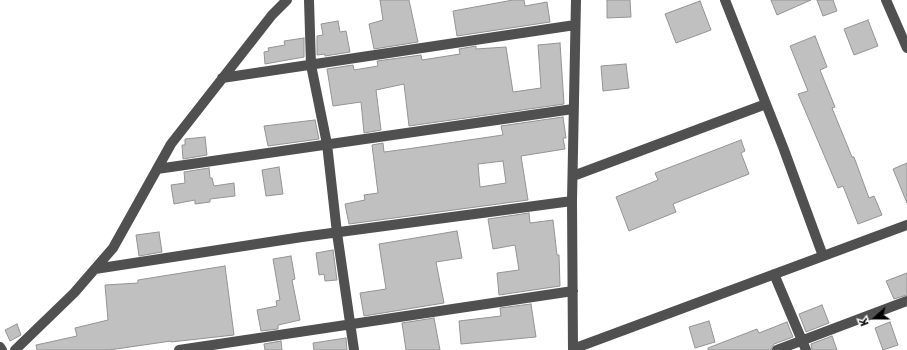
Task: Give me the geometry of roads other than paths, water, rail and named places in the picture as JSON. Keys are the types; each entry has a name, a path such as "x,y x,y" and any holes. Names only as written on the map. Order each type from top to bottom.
{"street":[{"path":"15,350 74,293 113,248 170,144 272,15 286,0"},
{"path":"309,0 311,64 328,144 337,232 354,350"},
{"path":"576,0 572,200 573,349 907,225"},
{"path":"725,0 823,256"},
{"path":"888,1 907,48"},
{"path":"222,78 575,25"},
{"path":"573,176 766,104"},
{"path":"157,169 573,109"},
{"path":"95,269 337,232 572,200"},
{"path":"774,274 804,345"},
{"path":"179,350 572,291"},
{"path":"777,350 804,345 907,301"}]}
